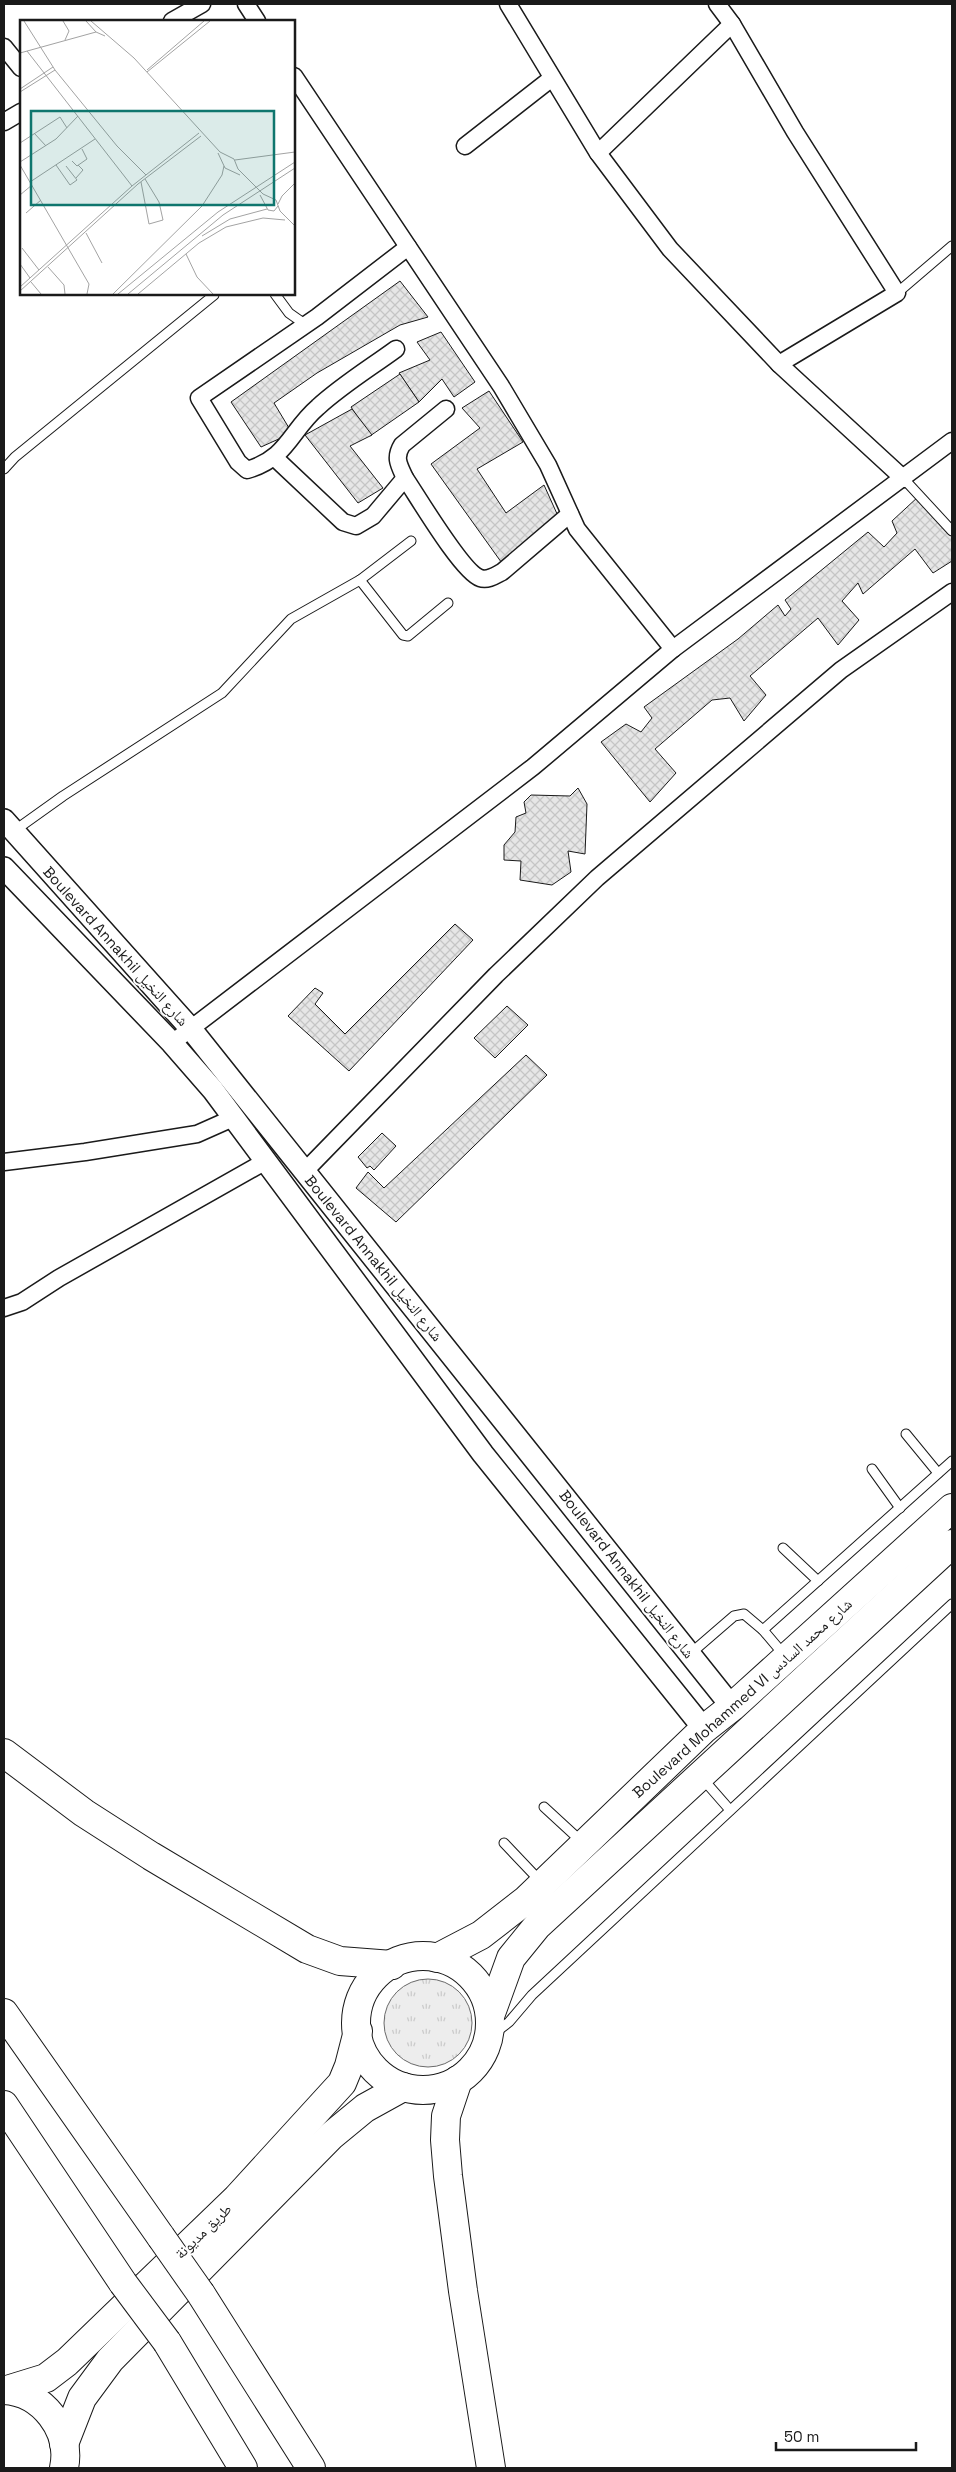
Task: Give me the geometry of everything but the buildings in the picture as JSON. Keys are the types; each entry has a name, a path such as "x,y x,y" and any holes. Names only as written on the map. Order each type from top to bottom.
{"highway":[{"name":"Boulevard Mohammed VI شارع محمد السادس","path":"437,1958 481,1935 526,1900 704,1729 732,1707 952,1508"},
{"name":"Boulevard Mohammed VI شارع محمد السادس","path":"489,2027 505,1970 520,1945 537,1926 952,1544"},
{"path":"4,1753 69,1802 151,1856 307,1948 340,1961 392,1965"},
{"path":"409,1958 437,1958 453,1963 472,1978 486,2000 489,2027 475,2065 458,2080 431,2090 403,2087 383,2076 372,2066 361,2046 357,2016 364,1993 378,1974 392,1965 409,1958"},
{"path":"4,2012 201,2294 311,2468"},
{"name":"طريق مديونة","path":"5,2390 46,2378 67,2362 237,2198 342,2083 350,2066 358,2031"},
{"path":"458,2080 446,2116 445,2140 448,2176 462,2291 491,2468"},
{"name":"طريق مديونة","path":"64,2456 82,2398 110,2360 331,2136 365,2108 403,2087"},
{"path":"4,2106 123,2282 167,2342 243,2468"},
{"path":"5,2390 23,2394 44,2407 59,2428 64,2456"}],"street":[{"path":"174,20 200,4"},
{"path":"246,4 256,20"},
{"path":"508,4 598,153 670,249 779,364 904,479"},
{"path":"717,4 732,24 795,132 897,293 779,364"},
{"path":"598,153 732,24"},
{"path":"4,47 20,67"},
{"path":"295,78 501,386 548,465 578,530 673,649"},
{"path":"465,146 552,78"},
{"path":"4,122 20,113"},
{"path":"396,349 316,408 292,439 274,457 261,466 247,470 238,462 199,398 306,325 408,247"},
{"path":"446,409 402,446 397,453 398,463 405,478 465,566 480,578 491,578 502,572 570,514"},
{"path":"172,1044 533,767 673,649 904,479 952,441"},
{"path":"274,457 343,522 356,526 372,516 405,478"},
{"path":"305,1171 482,989 597,878 841,670 952,592"},
{"name":"Boulevard Annakhil شارع النخيل","path":"9,826 191,1029 732,1707"},
{"name":"Boulevard Annakhil شارع النخيل","path":"4,868 172,1044 213,1090 483,1454 704,1729"},
{"path":"4,1162 85,1152 197,1134 233,1118"},
{"path":"4,1308 22,1302 59,1278 266,1161"}],"lane":[{"path":"897,293 952,246"},
{"path":"4,469 16,457 214,295"},
{"path":"275,295 289,313 306,325"},
{"path":"904,479 952,531"},
{"path":"9,826 63,796 222,692 291,619 360,580 411,542"},
{"path":"360,580 403,635 408,636 448,603"},
{"path":"906,1434 938,1473"},
{"path":"763,1630 952,1461"},
{"path":"872,1469 900,1508"},
{"path":"783,1548 818,1581"},
{"path":"489,2027 509,2022 532,1995 952,1604"},
{"path":"690,1654 734,1616 744,1614 763,1630 786,1658"},
{"path":"700,1776 730,1810"},
{"path":"544,1807 584,1844"},
{"path":"504,1843 543,1884"}],"green space":[{"path":"428,1979 445,1983 459,1992 468,2006 472,2023 468,2040 459,2054 445,2063 428,2067 411,2063 397,2054 388,2040 384,2023 388,2006 397,1992 411,1983"}]}
